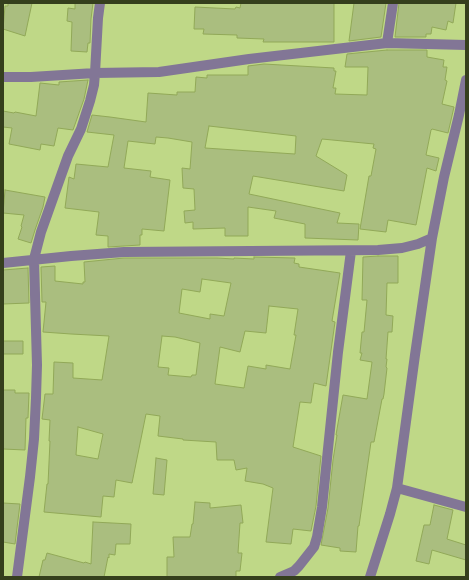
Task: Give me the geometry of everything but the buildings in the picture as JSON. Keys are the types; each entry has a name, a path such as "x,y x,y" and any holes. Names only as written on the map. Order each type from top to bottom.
{"street":[{"path":"17,577 30,477 36,411 37,365 34,260 41,232 68,156 81,129 90,101 96,73 100,3"},
{"path":"387,43 393,3"},
{"path":"3,77 159,72 249,59 387,43 466,45"},
{"path":"370,577 386,529 397,488 432,238 466,80"},
{"path":"3,263 124,252 378,250 402,248 418,244 432,238"},
{"path":"280,577 294,571 299,566 314,547 317,538 322,507 338,352 352,251"},
{"path":"397,488 466,507"}]}
